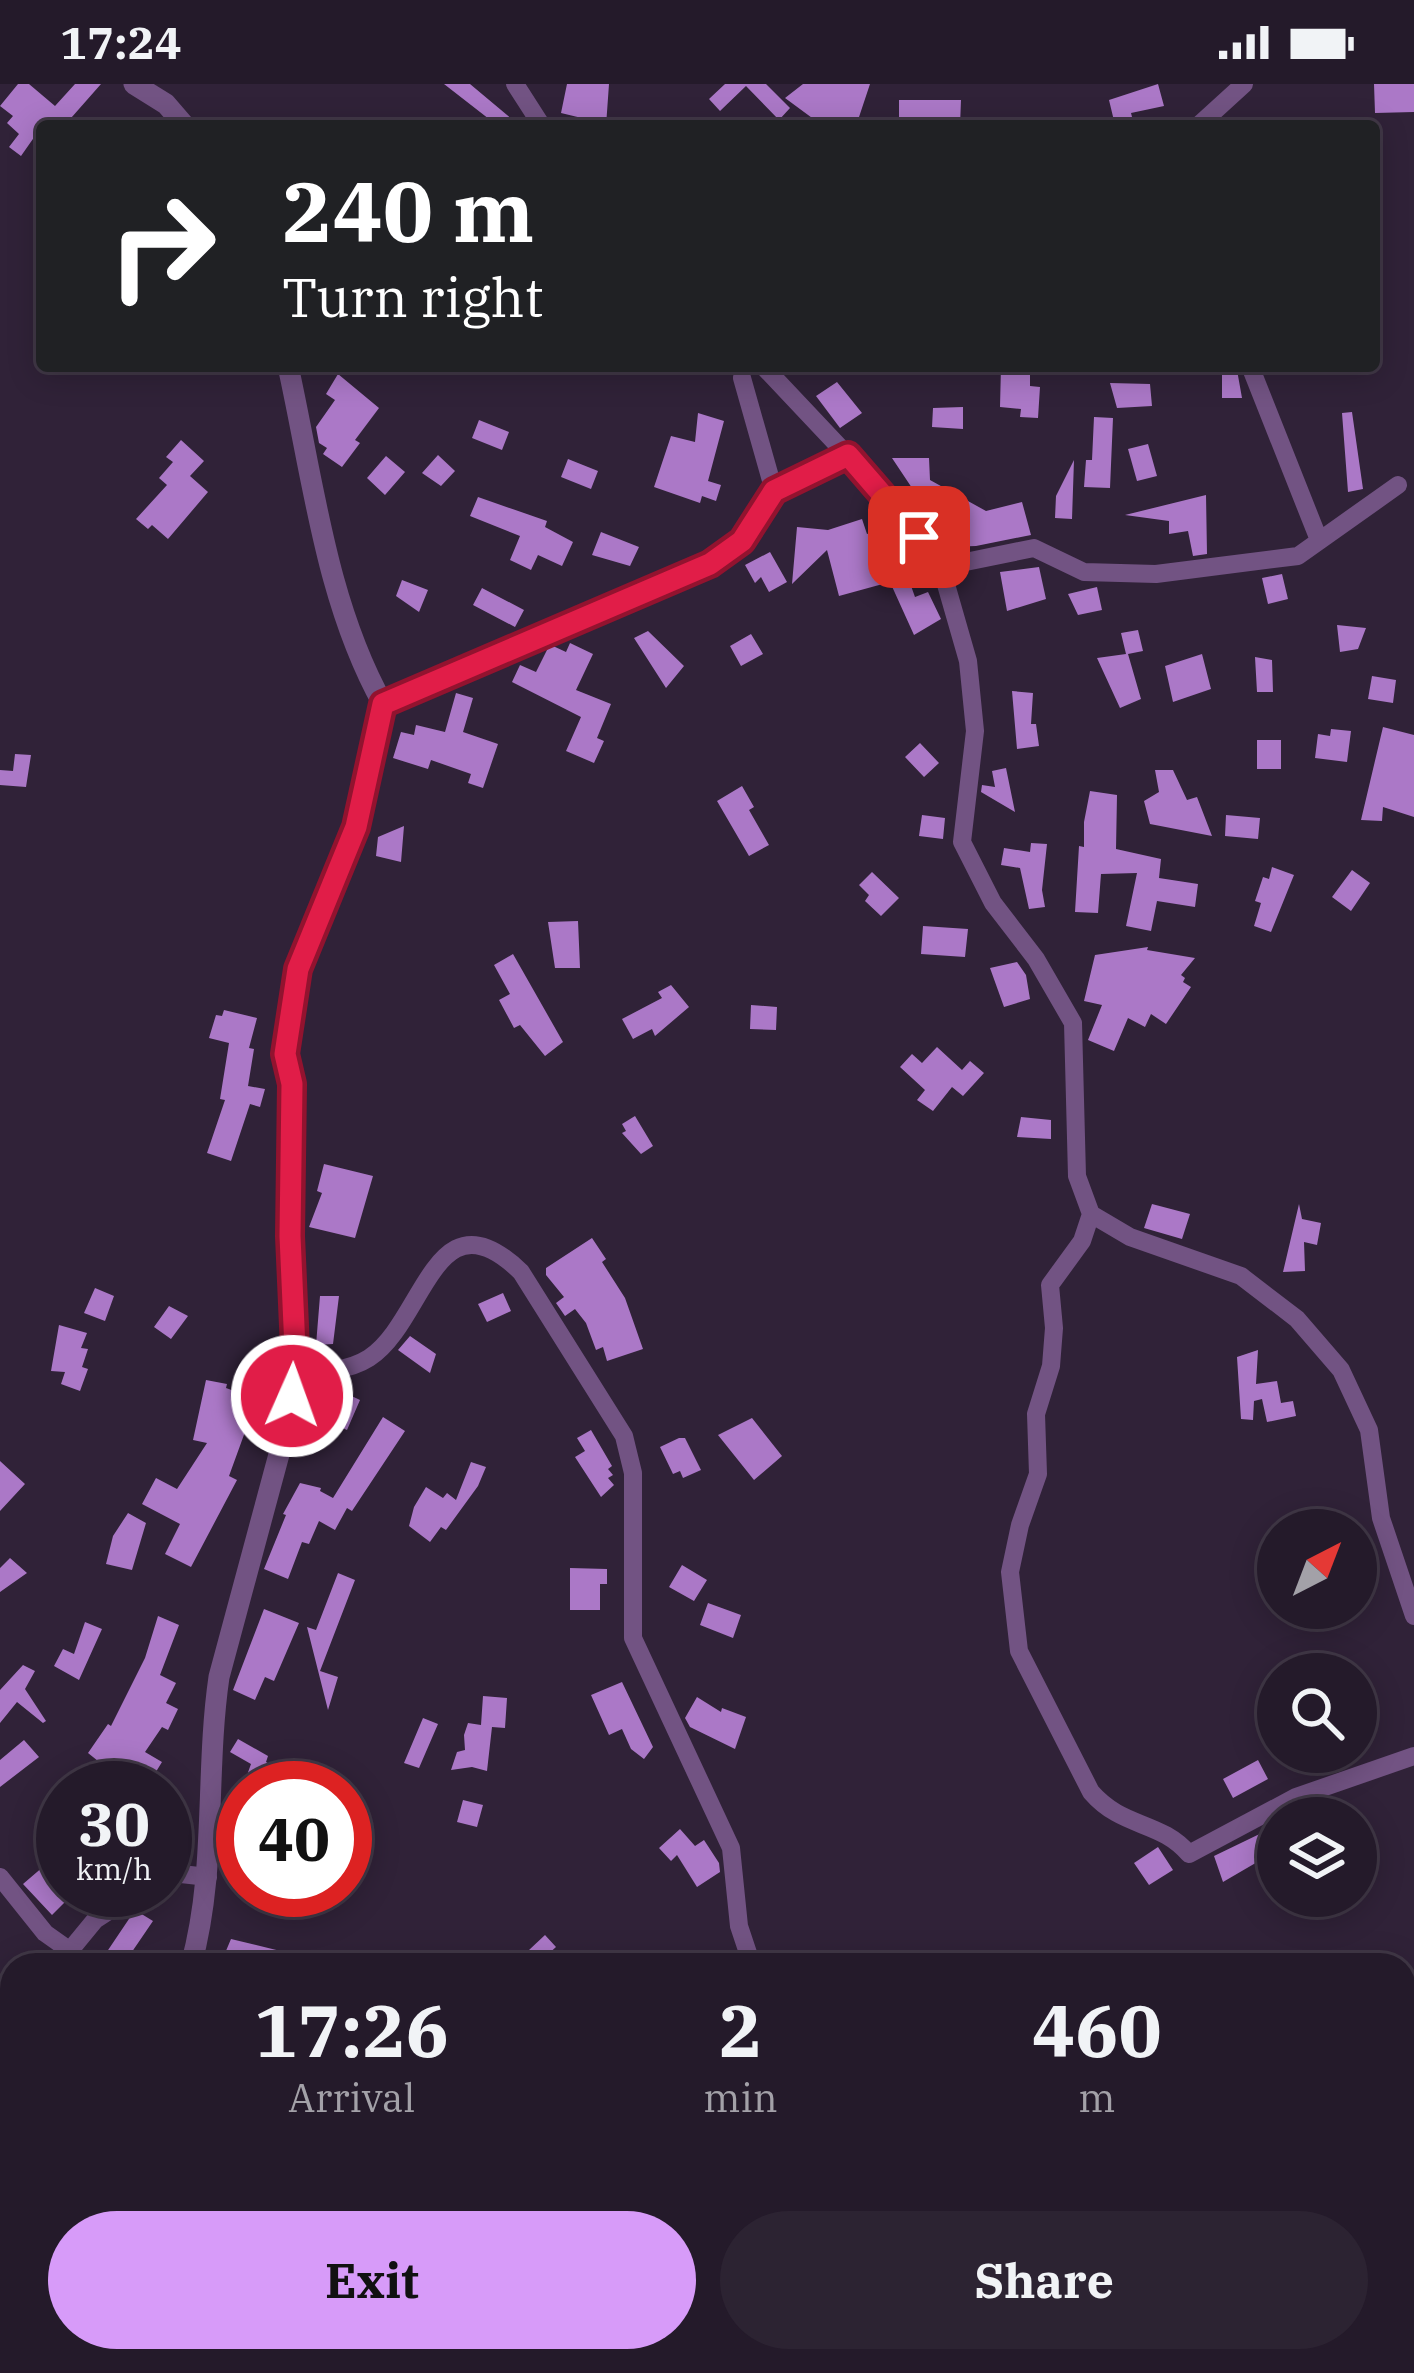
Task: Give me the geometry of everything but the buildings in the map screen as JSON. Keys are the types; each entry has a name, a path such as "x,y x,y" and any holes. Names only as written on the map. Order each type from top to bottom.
{"street":[{"path":"134,84 166,104 180,120"},
{"path":"515,84 538,120"},
{"path":"1205,120 1244,84"},
{"path":"193,1953 208,1877 213,1717 219,1677 288,1421 296,1371 290,1236 292,1084 285,1054 298,969 356,827 383,704 359,661 338,599 289,372"},
{"path":"770,372 896,507 941,567 968,661 975,731 962,842 993,903 1036,959 1073,1023 1077,1176 1091,1214 1082,1241 1050,1285 1054,1328 1051,1366 1036,1414 1038,1474 1010,1572 1019,1651 1091,1792 1108,1812 1175,1838 1189,1854 1296,1797 1414,1756"},
{"path":"1252,372 1319,540"},
{"path":"742,378 774,491"},
{"path":"383,704 710,564 742,541 774,491 848,455"},
{"path":"941,567 1034,548 1084,572 1156,574 1298,556 1398,485"},
{"path":"1091,1214 1130,1237 1241,1276 1297,1318 1341,1370 1369,1430 1381,1517 1414,1616"},
{"path":"296,1371 331,1372 369,1358 402,1323 442,1255 468,1245 499,1251 521,1272 624,1436 633,1473 633,1638 731,1848 739,1926 748,1953"},
{"path":"192,1875 208,1877"},
{"path":"0,1877 60,1953"},
{"path":"66,1953 99,1917"}],"route":[{"path":"292,1396 296,1371 290,1236 292,1084 285,1054 298,969 356,827 383,704 710,564 742,541 774,491 848,455 919,537"}]}
